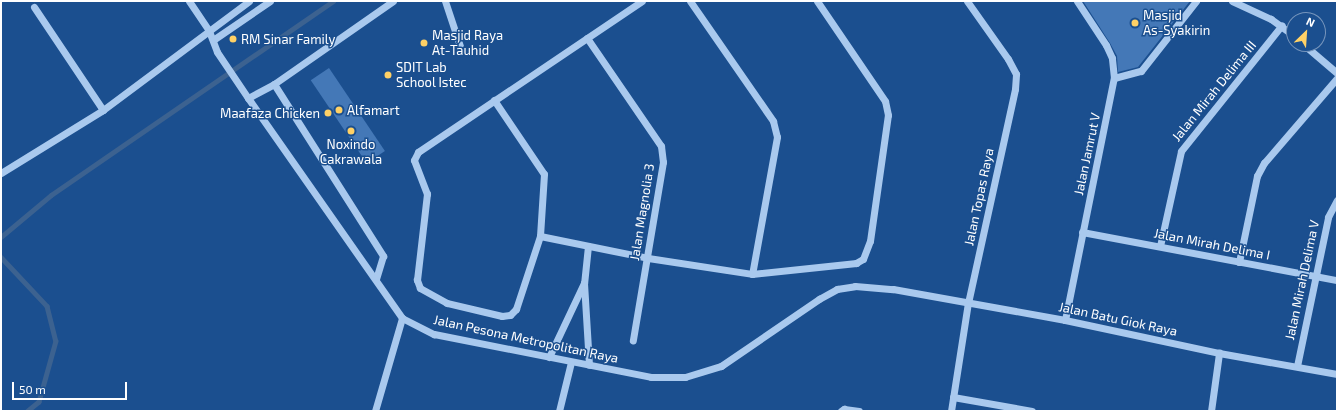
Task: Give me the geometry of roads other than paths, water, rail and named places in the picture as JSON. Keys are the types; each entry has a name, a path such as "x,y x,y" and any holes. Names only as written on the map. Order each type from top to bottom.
{"street":[{"name":"Jalan Pesona Metropolitan Raya","path":"189,1 209,30 217,52 241,88 402,318 434,334 651,377 685,377 721,366 819,298 837,289 855,286 893,289"},
{"path":"1,173 103,110 249,1"},
{"path":"213,40 270,1"},
{"path":"248,98 274,84 393,1"},
{"path":"445,1 460,46"},
{"path":"494,100 544,174 540,236 520,300 510,315 502,316 447,303 420,288 417,280 428,200 425,187 414,160 418,152 494,100 642,1"},
{"path":"690,1 773,121 778,137 752,274"},
{"path":"540,236 648,258 752,274 856,263 868,252 888,115 885,100 817,1"},
{"name":"Jalan Topas Raya","path":"951,411 968,303 1015,89 1016,74 967,1"},
{"name":"Jalan Jamrut V","path":"1065,320 1114,78 1112,58 1106,45 1077,1"},
{"path":"1114,78 1135,74 1147,65 1196,1"},
{"path":"1232,1 1282,25 1286,29"},
{"path":"34,7 103,110"},
{"name":"Jalan Mirah Delima III","path":"1160,246 1181,151 1282,25"},
{"name":"Jalan Magnolia 3","path":"587,38 661,146 663,162 633,340"},
{"path":"1312,52 1337,73"},
{"path":"1239,262 1257,176 1264,163 1337,78"},
{"path":"274,84 383,256 376,279"},
{"name":"Jalan Mirah Delima V","path":"1297,366 1328,218 1337,200"},
{"name":"Jalan Mirah Delima I","path":"1082,232 1337,280"},
{"path":"588,246 584,283 589,365"},
{"path":"549,358 584,283"},
{"name":"Jalan Batu Giok Raya","path":"893,289 1065,320 1219,353 1337,374"},
{"path":"375,411 402,318"},
{"path":"1211,411 1219,353"},
{"path":"559,411 571,362"},
{"path":"953,397 1032,411"},
{"path":"841,411 858,411"}],"waterway":[{"path":"1,237 51,195 333,1"},
{"path":"1,257 47,306 56,341 39,402 28,411"}],"place":[{"name":"Masjid As-Syakirin","path":"1135,23"},
{"name":"RM Sinar Family","path":"233,39"},
{"name":"Masjid Raya At-Tauhid","path":"424,43"},
{"name":"SDIT Lab School Istec","path":"388,75"},
{"name":"Alfamart","path":"339,110"},
{"name":"Maafaza Chicken","path":"328,113"},
{"name":"Noxindo Cakrawala","path":"351,131"}]}
